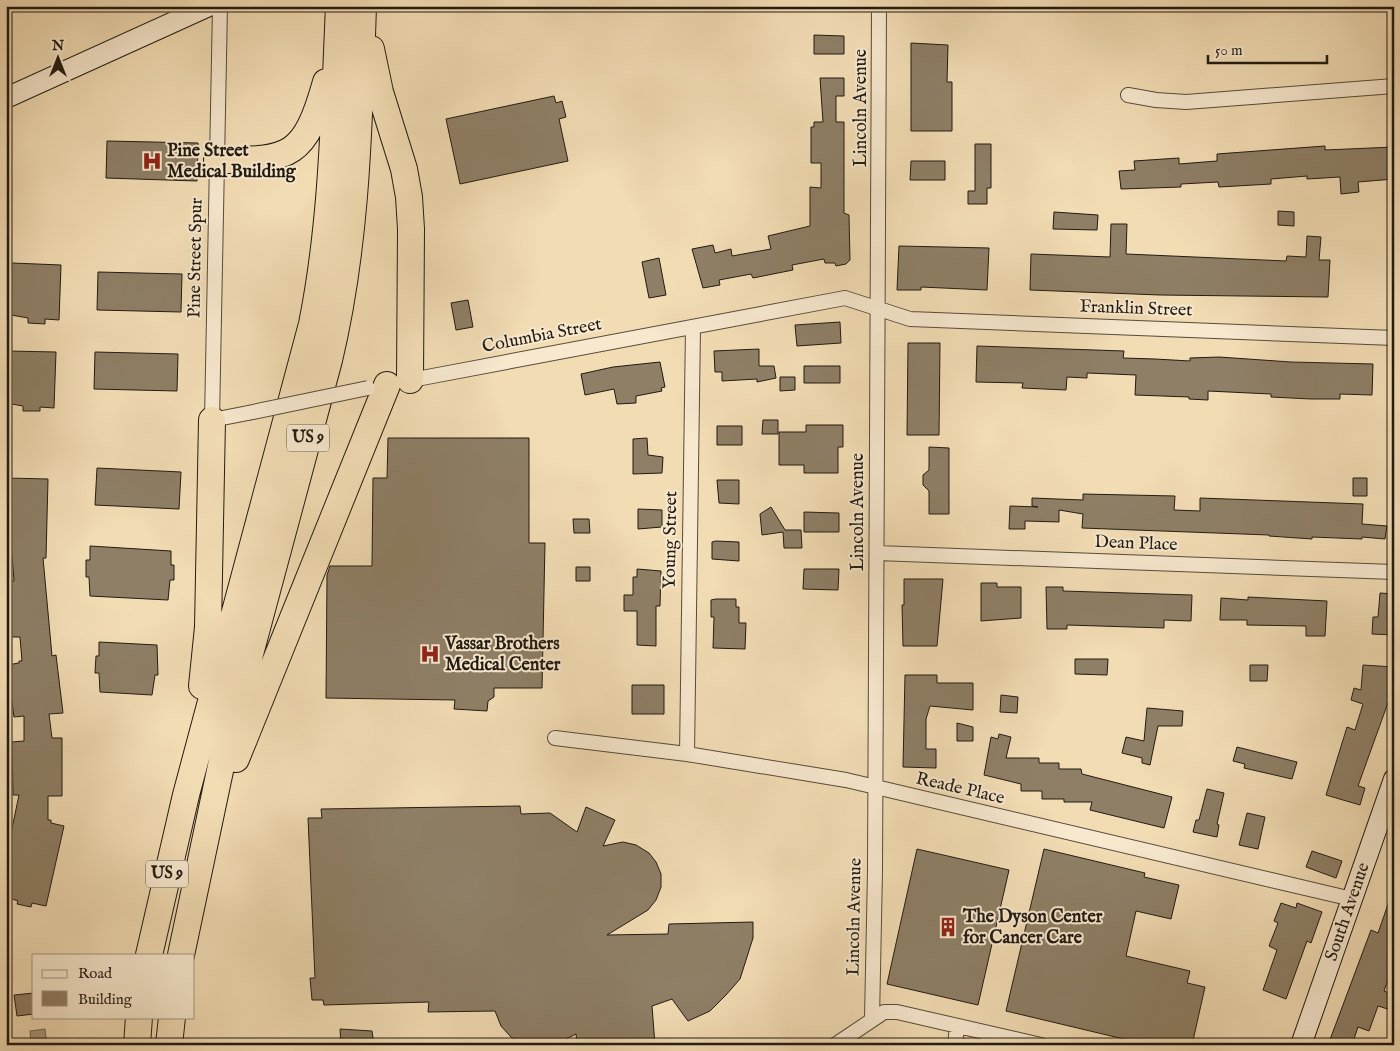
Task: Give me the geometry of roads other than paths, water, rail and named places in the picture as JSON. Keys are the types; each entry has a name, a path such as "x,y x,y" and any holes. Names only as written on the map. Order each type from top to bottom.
{"highway":[{"path":"200,860 229,776 389,385 411,229 409,197 404,169 380,92 363,6"},
{"name":"US 9","path":"181,954 225,747 329,360 342,304 354,217 363,6"},
{"path":"217,160 266,158 282,154 303,140 312,126 318,108 339,13"},
{"name":"US 9","path":"149,954 186,794 299,378 316,305 329,211 339,13"},
{"path":"186,794 207,644 212,420"},
{"path":"137,1045 139,1018"},
{"path":"169,1045 172,1018"}],"street":[{"path":"6,98 210,6"},
{"name":"Pine Street Spur","path":"212,420 220,6"},
{"name":"Lincoln Avenue","path":"872,1019 880,6"},
{"path":"1128,95 1156,100 1186,102 1394,86"},
{"name":"Columbia Street","path":"212,420 845,298 879,307"},
{"name":"Franklin Street","path":"879,307 890,314 910,319 1394,338"},
{"name":"Young Street","path":"687,754 693,327"},
{"name":"Dean Place","path":"877,553 1394,572"},
{"name":"Reade Place","path":"555,738 687,754 846,780 1352,899"},
{"name":"South Avenue","path":"1301,1045 1394,779"},
{"path":"835,1045 884,1012 897,1012 1041,1045"},
{"path":"955,1045 956,1026"}],"place":[{"name":"Pine Street Medical Building","path":"152,161"},
{"name":"Vassar Brothers Medical Center","path":"430,654"},
{"name":"The Dyson Center for Cancer Care","path":"948,927"}]}
